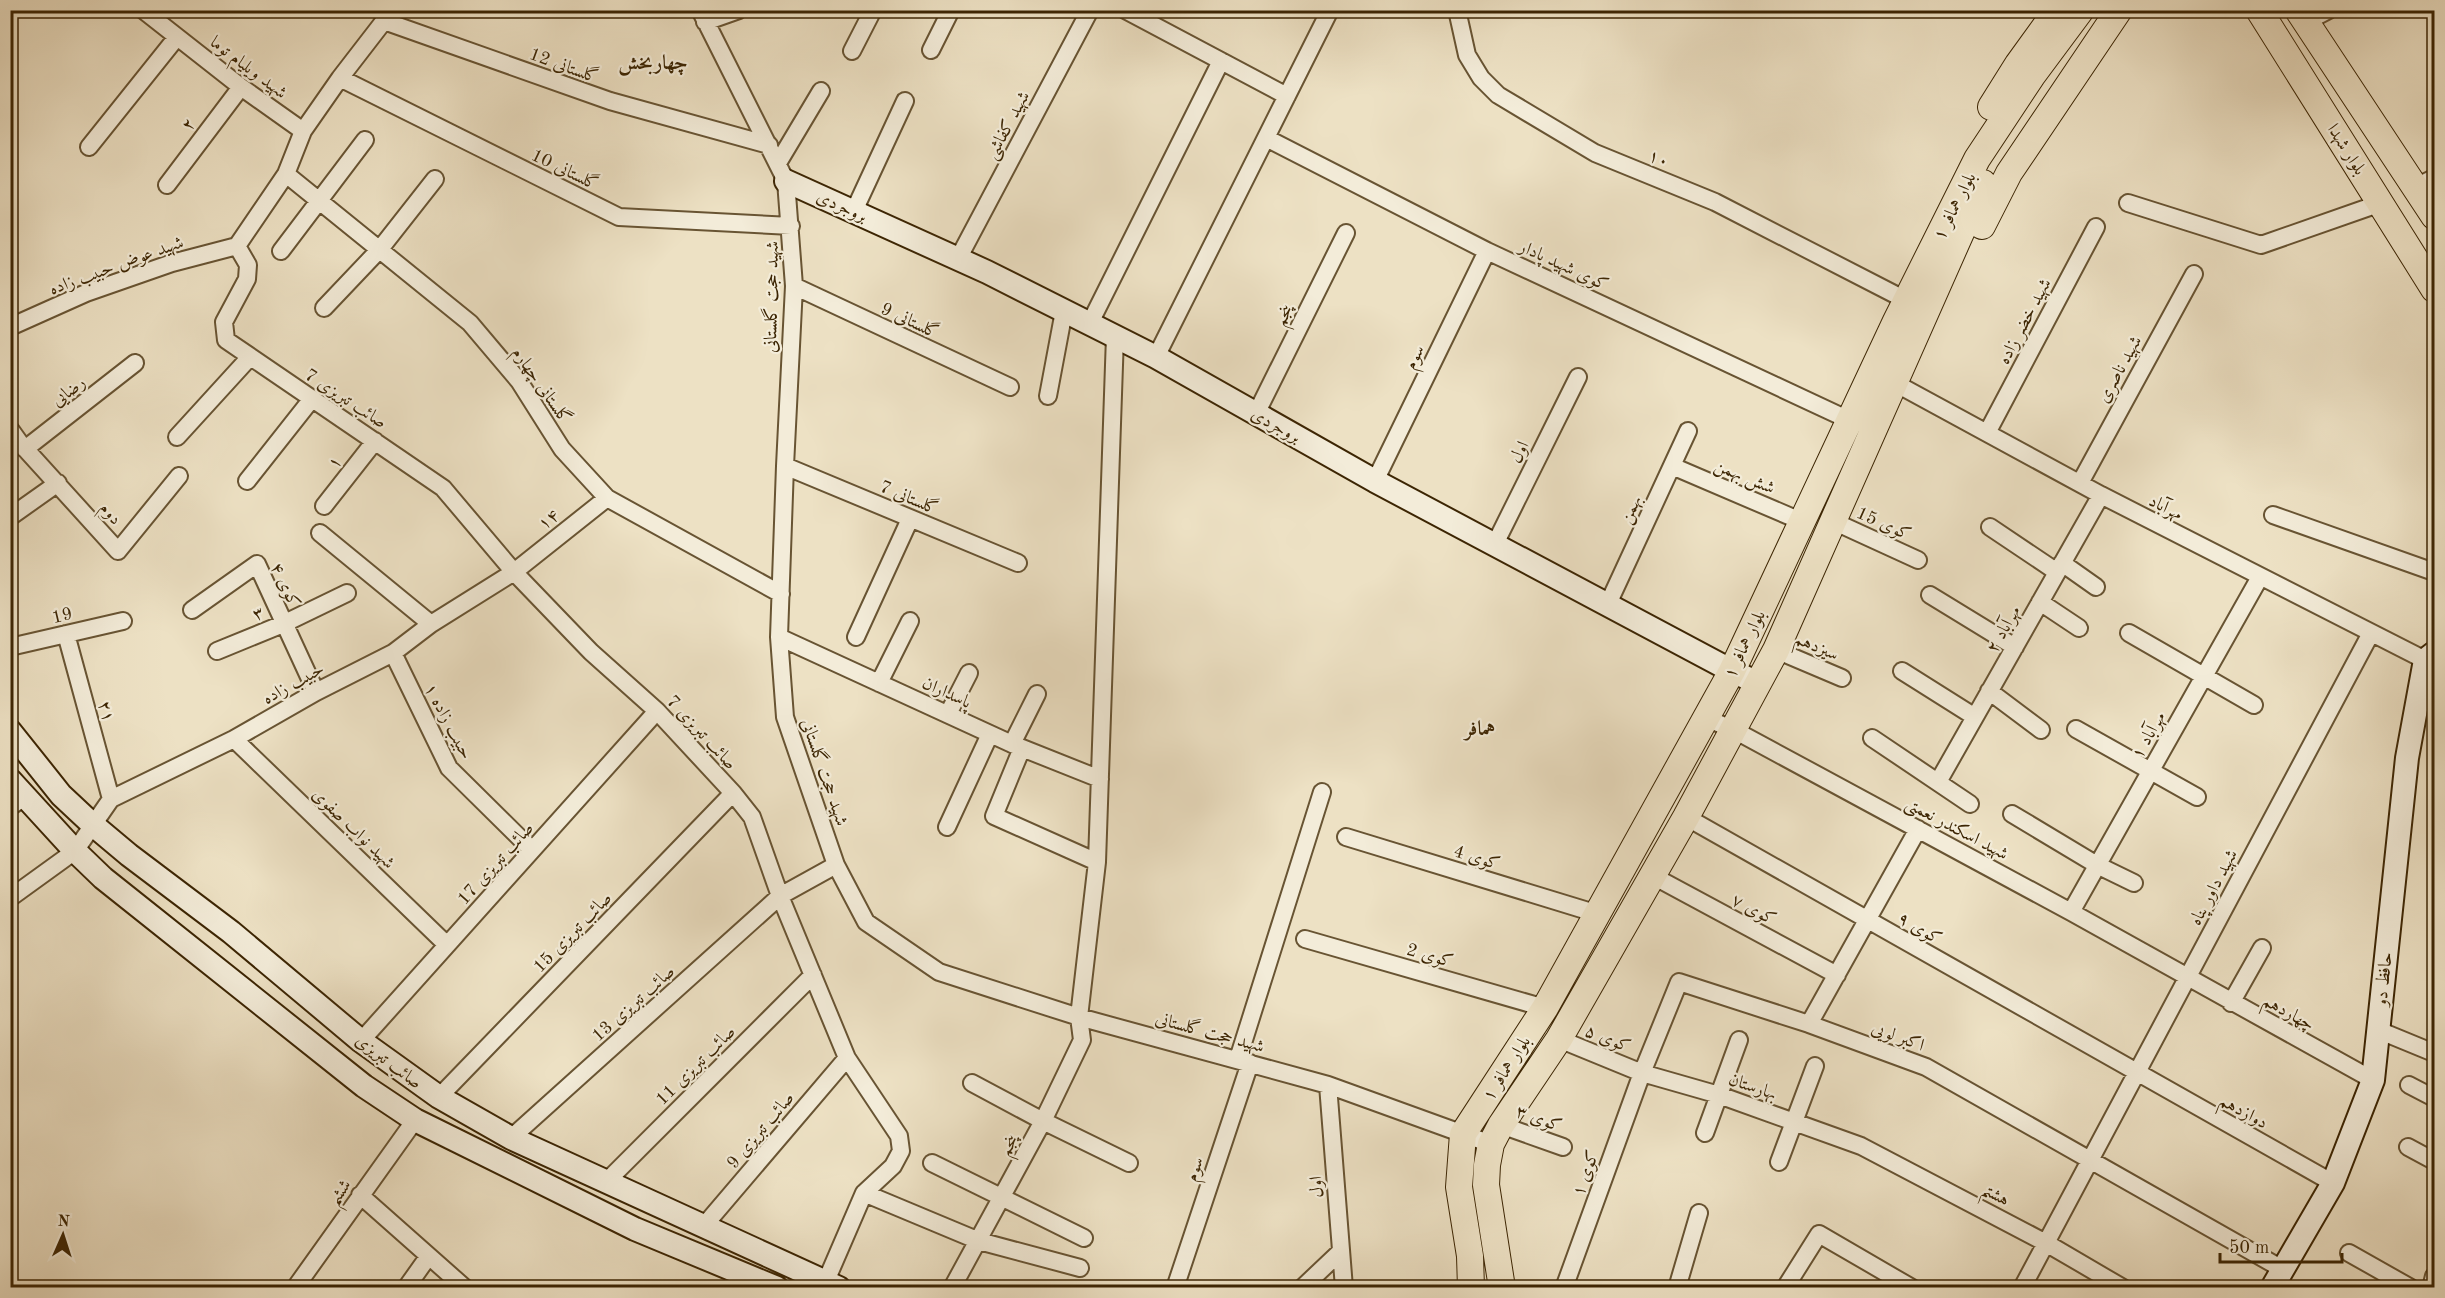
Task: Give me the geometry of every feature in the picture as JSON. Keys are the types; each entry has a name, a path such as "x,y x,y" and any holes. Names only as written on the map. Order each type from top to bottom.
{"main road":[{"path":"2057,10 2018,64 1965,150 1894,294 1907,326 1937,313 2009,173 2119,10"},
{"name":"بلوار همافر ۱","path":"1502,1287 1486,1185 1487,1165 1496,1134 1559,1039 1686,817 1776,650 1834,522 1893,382 1907,326 1977,159 2032,76 2081,10"},
{"name":"بلوار همافر ۱","path":"1471,1287 1470,1256 1459,1187 1463,1134 1545,1008 1706,718 1803,522 1849,420 1907,326 1991,165 2042,83 2096,10"},
{"name":"بلوار شهدا","path":"2259,10 2434,289"},
{"name":"بلوار شهدا","path":"2302,16 2425,183 2434,216"}],"street":[{"name":"شهید ویلیام توما","path":"143,10 241,87 303,131"},
{"path":"703,16 739,10"},
{"path":"852,51 873,10"},
{"path":"931,50 951,10"},
{"name":"شهید کفاشی","path":"958,259 1090,10"},
{"path":"1125,10 1287,96"},
{"path":"1156,357 1330,10"},
{"name":"۱۰","path":"1457,10 1467,55 1481,78 1498,95 1595,153 1715,202 1894,294"},
{"path":"2302,16 2330,10"},
{"path":"237,246 286,174 303,131 339,78 387,16"},
{"name":"گلستانی 12","path":"387,16 610,101 769,145"},
{"name":"شهید حجت گلستانی","path":"703,16 782,172 791,226 794,286 784,466 779,637 785,717 836,865 866,922 939,972 1079,1017 1328,1085 1463,1134"},
{"path":"89,147 177,37"},
{"path":"1090,323 1221,61"},
{"name":"گلستانی 10","path":"339,78 619,217 791,226"},
{"name":"۲","path":"167,185 241,87"},
{"path":"782,172 821,91"},
{"path":"854,211 905,101"},
{"name":"کوی شهید پادار","path":"1266,138 1487,251 1849,420"},
{"path":"281,251 365,140"},
{"name":"بروجردی","path":"782,172 854,211 1064,310 1156,357 1375,481 1731,671 1758,683"},
{"name":"گلستانی چهارم","path":"286,174 470,323 519,381 562,448 607,498 781,594"},
{"path":"324,308 380,249 435,179"},
{"path":"2128,203 2261,245 2381,203"},
{"name":"شهید خضر زاده","path":"1987,433 2096,227"},
{"name":"پنجم","path":"1256,414 1346,233"},
{"name":"شهید عوض حبیب زاده","path":"10,327 97,289 172,263 237,246"},
{"name":"صائب تبریزی 7","path":"237,246 248,265 247,279 224,322 226,340 443,488 514,572 591,652 657,711 733,793 752,817 780,897 847,1058 899,1136 901,1151 893,1166 864,1193 829,1286"},
{"name":"سوم","path":"1375,481 1487,251"},
{"name":"شهید ناصری","path":"2080,483 2194,274"},
{"name":"گلستانی 9","path":"794,286 1010,387"},
{"path":"1048,396 1064,310"},
{"name":"پنجم","path":"954,1287 1043,1121 1082,1040 1079,1017 1097,862 1115,336"},
{"path":"177,437 250,357"},
{"name":"رضایی","path":"26,449 135,363"},
{"name":"اول","path":"1495,544 1578,377"},
{"name":"مهرآباد","path":"1893,382 2101,495 2260,577 2371,633 2430,657"},
{"path":"247,481 311,400"},
{"name":"دوم","path":"10,429 118,551 179,476"},
{"name":"بهمن","path":"1608,604 1688,431"},
{"name":"۱","path":"324,506 375,441"},
{"name":"گلستانی 7","path":"784,466 1018,563"},
{"name":"شش بهمن","path":"1672,466 1803,522"},
{"path":"10,517 58,483"},
{"name":"مهرآباد ۲","path":"1938,782 2101,495"},
{"name":"۱۴","path":"514,572 607,498"},
{"path":"2273,515 2434,572"},
{"path":"856,637 910,519"},
{"name":"کوی 15","path":"1834,522 1918,560"},
{"path":"1990,527 2096,587"},
{"path":"320,533 431,624"},
{"name":"کوی ۴","path":"192,610 257,564 316,692"},
{"name":"حبیب زاده","path":"75,851 111,798 234,739 316,692 393,653 431,624 514,572"},
{"name":"مهرآباد ۱","path":"2071,912 2260,577"},
{"name":"۳","path":"217,651 283,624 347,593"},
{"path":"1930,595 2015,647"},
{"path":"2040,602 2079,628"},
{"name":"19","path":"10,647 123,621"},
{"path":"879,683 910,621"},
{"path":"2129,633 2254,705"},
{"name":"شهید داور پناه","path":"2022,1287 2371,633"},
{"name":"۲۱","path":"66,634 111,798"},
{"name":"پاسداران","path":"779,637 1017,746 1100,779"},
{"name":"سیزدهم","path":"1776,650 1842,678"},
{"name":"حبیب زاده ۱","path":"393,653 449,768 532,850"},
{"name":"حافظ دو","path":"2278,1279 2333,1183 2373,1080 2407,758 2430,657"},
{"path":"1902,671 1975,717"},
{"path":"948,714 969,673"},
{"path":"1989,691 2041,730"},
{"path":"1037,694 994,816 1097,862"},
{"name":"صائب تبریزی 17","path":"361,1041 657,711"},
{"name":"شهید اسکندر نعمتی","path":"1706,718 1734,730 2187,977"},
{"path":"2076,729 2197,797"},
{"name":"صائب تبریزی","path":"10,731 61,795 92,824 231,932 361,1041 439,1097 511,1138 829,1286"},
{"path":"947,827 990,734"},
{"path":"1872,738 1970,804"},
{"name":"شهید نواب صفوی","path":"234,739 447,945"},
{"path":"10,780 20,783 31,779 34,775 35,763"},
{"name":"صائب تبریزی","path":"10,780 18,802 103,878 364,1086 416,1120 634,1229 777,1287"},
{"name":"سوم","path":"1174,1287 1244,1061 1322,792"},
{"name":"صائب تبریزی 15","path":"439,1097 733,793"},
{"path":"2012,814 2097,865 2134,883"},
{"name":"کوی ۹","path":"1686,817 2135,1073"},
{"path":"1809,1024 1918,830"},
{"name":"کوی 4","path":"1346,837 1598,914"},
{"path":"10,898 75,851"},
{"path":"103,878 103,866 111,856 123,853 129,855"},
{"path":"780,897 836,865"},
{"name":"کوی ۷","path":"1653,876 1837,975"},
{"name":"صائب تبریزی 13","path":"511,1138 780,897"},
{"name":"کوی 2","path":"1305,939 1545,1008"},
{"path":"2231,1003 2262,948"},
{"name":"صائب تبریزی 11","path":"606,1182 813,975"},
{"name":"چهاردهم","path":"2187,977 2373,1080"},
{"name":"اکبر لویی","path":"1679,982 1809,1024 1926,1067 2089,1159 2278,1279"},
{"name":"کوی ۱","path":"1564,1287 1642,1073 1679,982"},
{"path":"2378,1030 2434,1053"},
{"name":"کوی ۵","path":"1559,1039 1642,1073"},
{"path":"1704,1132 1739,1040"},
{"name":"صائب تبریزی 9","path":"703,1227 847,1058"},
{"path":"1779,1162 1815,1066"},
{"name":"بهارستان","path":"1642,1073 1719,1095 1848,1141"},
{"name":"دوازدهم","path":"2135,1073 2333,1183"},
{"path":"972,1083 1129,1163"},
{"name":"اول","path":"1328,1085 1344,1287"},
{"path":"2409,1085 2434,1098"},
{"name":"ششم","path":"296,1287 416,1120"},
{"name":"کوی ۳","path":"1463,1134 1496,1134 1563,1147"},
{"name":"هشتم","path":"1848,1141 2046,1243 2123,1287"},
{"path":"2408,1147 2434,1161"},
{"path":"932,1162 1084,1238"},
{"path":"864,1193 979,1241 1080,1268"},
{"path":"360,1195 428,1257 465,1287"},
{"path":"1677,1287 1700,1213"},
{"path":"1785,1287 1820,1234 1912,1287"},
{"path":"1302,1287 1340,1252"},
{"path":"2349,1253 2411,1287"},
{"path":"406,1287 428,1257"},
{"path":"2431,1287 2434,1276"}],"district":[{"name":"چهاربخش","path":"653,62"},
{"name":"همافر","path":"1480,728"}]}
